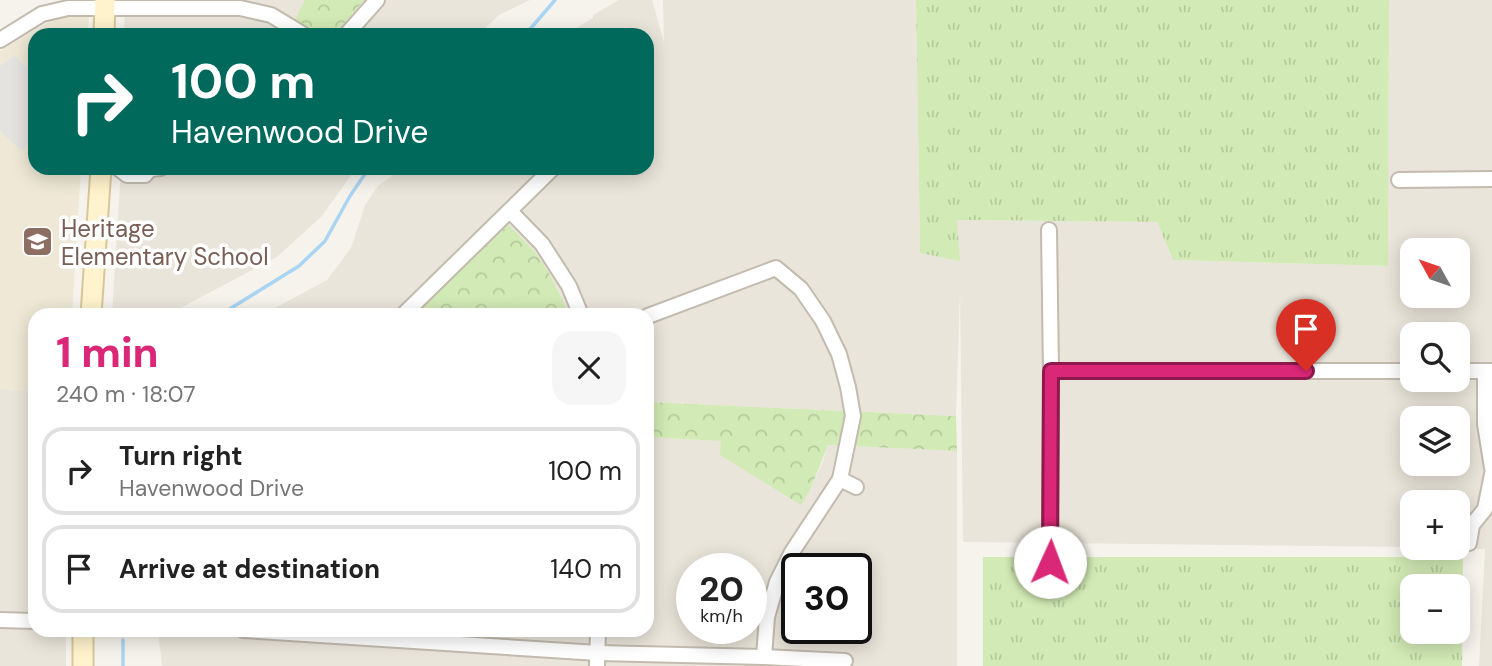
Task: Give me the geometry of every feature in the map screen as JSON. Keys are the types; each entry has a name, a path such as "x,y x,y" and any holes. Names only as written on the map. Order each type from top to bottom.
{"street":[{"path":"352,28 377,0"},
{"path":"104,28 105,4"},
{"path":"0,40 42,14 105,4 206,4 240,8 271,15 292,28"},
{"path":"91,308 101,175"},
{"path":"127,175 145,175"},
{"path":"410,308 546,175"},
{"path":"1399,180 1492,180"},
{"path":"510,211 542,244 569,286 577,308"},
{"path":"1049,230 1050,562"},
{"path":"654,314 776,268 801,289 823,321 839,354 853,416 840,479 792,552 777,582 767,617 764,657"},
{"path":"1051,371 1400,371"},
{"path":"1470,371 1488,371 1485,424 1492,468"},
{"path":"1470,537 1472,525 1485,509 1492,474"},
{"path":"840,479 856,487"},
{"path":"0,620 28,621"},
{"path":"83,637 83,666"},
{"path":"422,637 597,659 764,657 845,661"},
{"path":"597,659 598,637"}],"shaded area":[{"path":"125,0 530,0 499,15 485,28 124,28"},
{"path":"619,0 652,0 664,42 663,0 916,0 920,253 956,220 1157,222 1173,260 1387,266 1389,0 1492,0 1492,666 1479,666 1485,549 1470,549 1470,490 1400,490 1400,547 963,542 960,290 956,416 654,402 654,308 566,308 535,252 507,223 420,308 275,308 327,280 351,248 365,205 378,186 393,175 654,175 654,28 577,28"},
{"name":"Heritage Elementary School","path":"89,15 88,28 39,28 59,16"},
{"name":"Heritage Elementary School","path":"28,34 28,175 81,175 72,308 28,308 28,391 0,389 0,51"},
{"path":"14,56 28,69 28,143 22,151 0,131 0,66"},
{"path":"121,175 351,175 322,216 277,257 180,308 112,308"},
{"path":"0,389 28,391 28,637 66,637 66,666 0,666"},
{"path":"654,437 722,441 800,504 811,488 828,445 957,451 957,666 162,666 159,637 654,637"}],"green space":[{"path":"305,0 364,0 340,28 310,28 295,20"},
{"path":"916,0 1389,0 1388,266 1173,260 1157,222 957,220 960,261 920,253"},
{"path":"507,223 535,252 566,308 420,308"},
{"path":"522,297 526,308 494,308"},
{"path":"654,402 956,416 957,451 828,445 811,488 801,505 720,455 721,441 654,437"},
{"path":"983,557 1400,557 1400,560 1463,560 1463,574 1400,574 1400,644 1462,644 1462,666 983,666"}],"waterway":[{"path":"531,28 555,0"},
{"path":"231,308 299,266 325,241 364,175"},
{"path":"123,640 123,666"}],"place":[{"name":"Heritage Elementary School","path":"38,242"}],"route":[{"path":"1050,562 1051,371 1306,371"}]}
